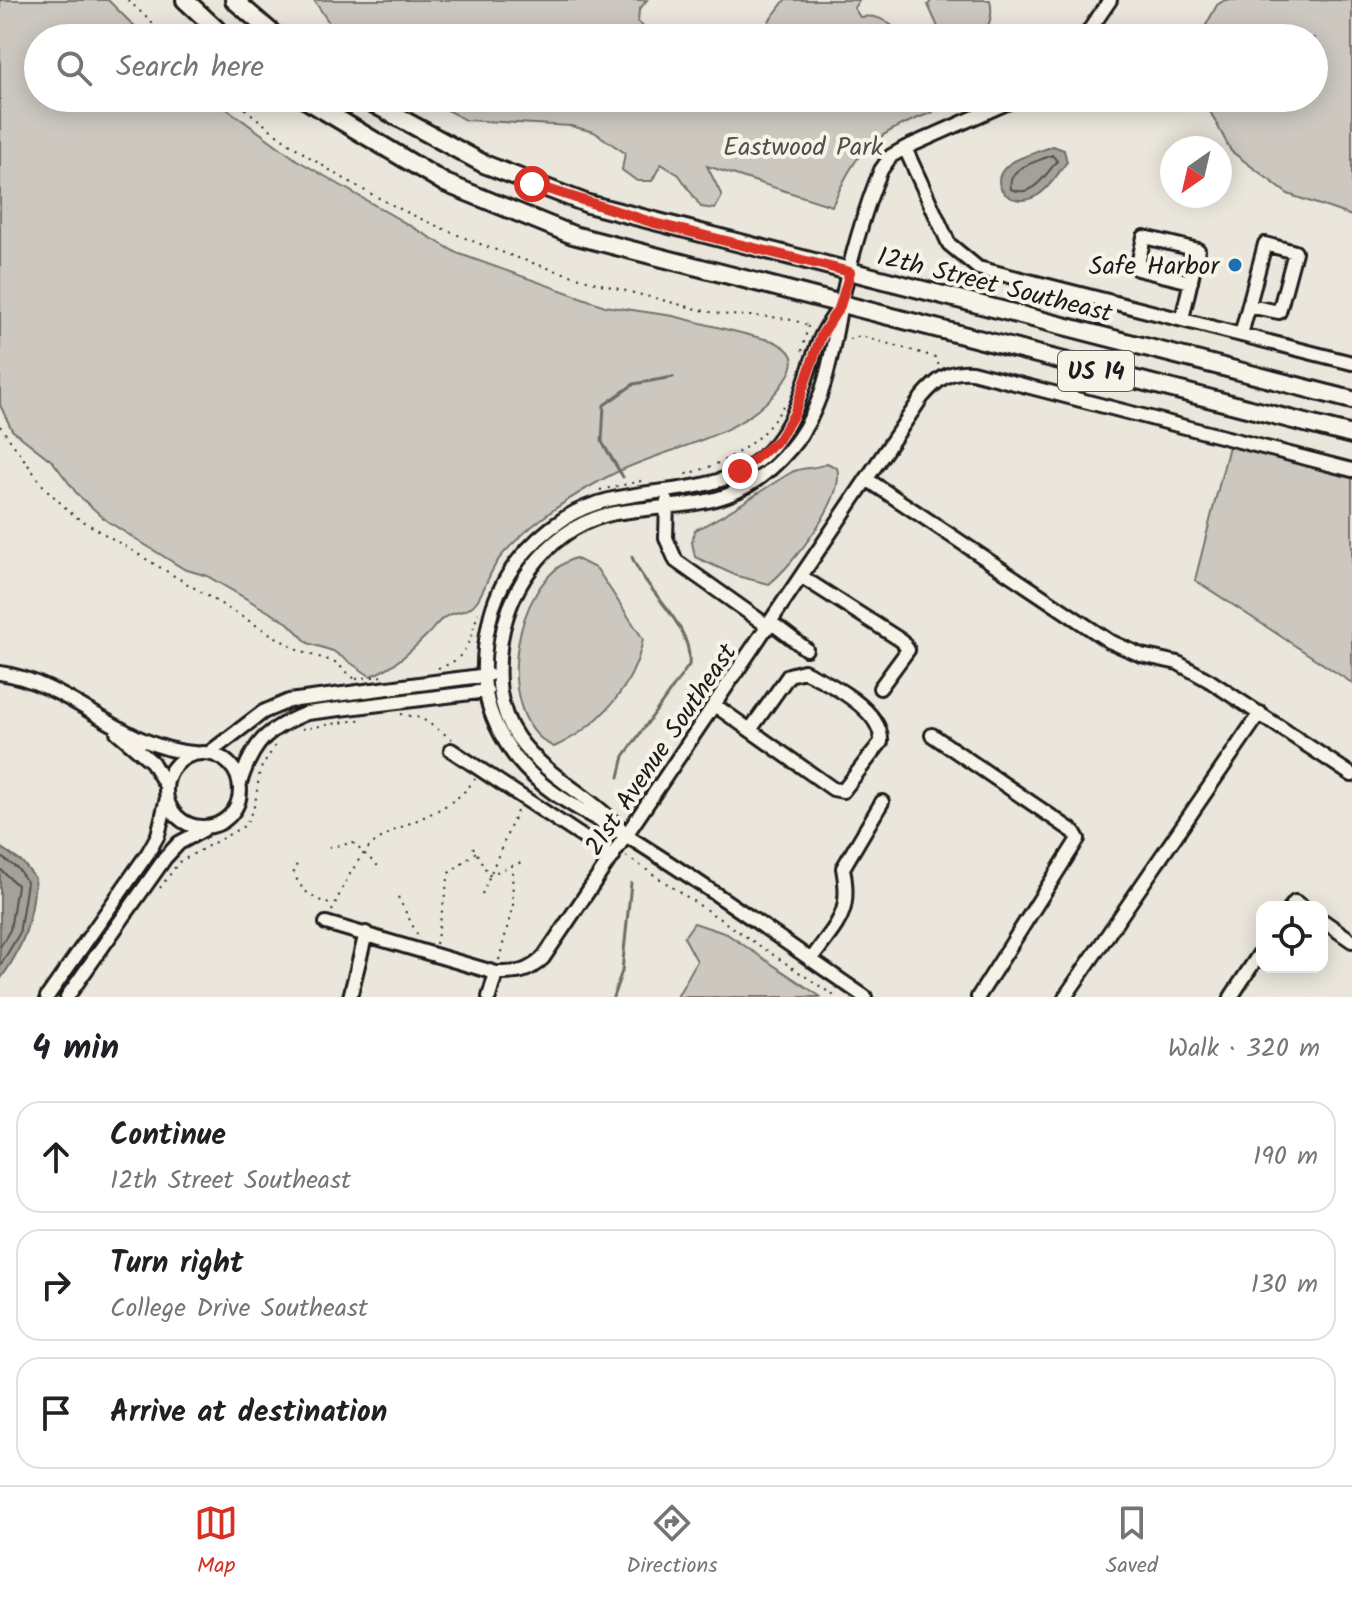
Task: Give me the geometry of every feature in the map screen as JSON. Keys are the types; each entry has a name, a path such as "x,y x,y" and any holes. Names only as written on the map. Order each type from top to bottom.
{"main road":[{"path":"185,0 211,24"},
{"path":"234,0 262,24"},
{"name":"US 14","path":"326,112 406,162 531,221 626,251 1352,435"},
{"name":"12th Street Southeast","path":"387,112 440,143 532,184 654,223 1352,400"}],"street":[{"path":"1094,24 1110,0"},
{"path":"628,836 605,811 553,776 516,735 499,691 497,674 505,616 516,588 549,547 592,521 613,514 701,505 733,493 775,465 812,417 835,341 840,306 881,170 891,156 905,148 986,112"},
{"path":"905,148 949,244 978,268 1352,363"},
{"path":"1182,319 1191,282 1198,250 1144,237 1137,269 1191,282"},
{"path":"1241,335 1265,244 1295,252 1279,312 1249,306"},
{"path":"840,306 821,336 805,388 779,439 763,455 717,484 622,497 569,515 530,547 512,567 491,614 482,675 483,691 504,739 531,775 547,790 628,836 865,997"},
{"path":"943,376 958,371 972,372 1352,470"},
{"name":"21st Avenue Southeast","path":"326,923 437,953 496,973 517,974 531,969 543,958 628,836 922,397 943,376"},
{"path":"868,480 1109,641 1141,655 1178,663 1352,775"},
{"path":"668,492 666,538 676,561 806,649"},
{"path":"802,577 902,641 908,650 880,688"},
{"path":"716,706 833,789 843,791 881,742 882,734 872,715 804,671 789,675 750,730"},
{"path":"0,673 27,679 62,693 156,746 203,753 228,763 240,783"},
{"path":"47,997 158,835 174,767 203,753 263,712 289,701 497,674"},
{"path":"67,997 165,858 179,843 230,817 237,807 249,754 283,723 307,713 362,704 499,691"},
{"path":"62,693 126,738 152,762 178,817 203,830"},
{"path":"1065,997 1260,713"},
{"path":"932,735 1074,832 1078,839 978,997"},
{"path":"451,750 613,857"},
{"path":"811,960 845,910 849,897 843,868 882,802"},
{"path":"1328,924 1352,941"},
{"path":"350,997 366,933"},
{"path":"1231,997 1256,959"},
{"path":"489,997 496,973"}],"path":[{"path":"128,0 153,24"},
{"path":"249,112 324,165 388,201 492,250 550,271 720,314 777,318 808,325 821,336"},
{"path":"835,341 861,336 935,357 943,376"},
{"path":"0,426 44,487 73,515 299,651 335,662 356,679 360,690"},
{"path":"299,729 360,720 362,704"},
{"path":"153,897 179,862 246,825 255,804 260,770 278,742"},
{"path":"326,923 365,853 375,843 449,805 463,794 480,770"},
{"path":"482,894 518,810 526,799"},
{"path":"329,847 353,843 379,867"},
{"path":"473,847 489,875"},
{"path":"437,953 436,939 449,873 476,852"},
{"path":"489,875 524,861"},
{"path":"297,865 293,869 301,887 316,901 334,906"},
{"path":"496,973 513,905 512,865"},
{"path":"398,897 418,937 420,949"}],"green space":[{"path":"0,0 108,0 132,24 24,24 24,112 231,112 297,160 457,253 605,306 673,316 773,341 789,351 793,360 791,371 770,399 728,429 605,478 551,512 503,554 474,605 443,618 402,658 370,676 333,651 308,643 288,623 207,576 184,569 107,521 78,495 53,462 12,430 0,405"},
{"path":"314,0 647,0 639,10 640,24 330,24"},
{"path":"785,0 859,0 854,8 860,17 874,17 890,24 769,24"},
{"path":"932,0 990,0 991,16 988,24 937,24 928,5"},
{"path":"1225,0 1352,0 1352,216 1288,194 1232,152 1232,136 1223,136 1210,112 1328,112 1328,24 1207,24 1217,5"},
{"name":"Eastwood Park","path":"451,112 933,112 895,128 870,145 851,169 832,206 707,166 722,196 715,209 701,207 679,175 661,164 652,181 637,181 622,170 625,153 594,132 571,126 465,120"},
{"path":"1229,446 1352,477 1352,683 1195,580"},
{"path":"827,463 837,468 838,481 826,513 791,562 769,584 737,576 695,557 692,542 695,530 792,472"},
{"path":"575,558 597,569 643,639 631,674 612,704 585,729 554,747 534,731 522,708 516,680 517,650 524,620 537,593 554,571"},
{"path":"694,923 727,934 821,997 677,997 697,961 684,937"}],"water":[{"path":"1053,146 1064,150 1067,162 1046,189 1029,199 1020,200 1005,194 999,181 1007,166"},
{"path":"0,847 23,863 35,878 26,932 0,980"}],"waterway":[{"path":"623,477 602,442 604,405 634,384 673,377"},
{"path":"619,777 624,756 689,665 684,636 632,557"},
{"path":"613,997 622,971 631,883"}],"place":[{"name":"Safe Harbor","path":"1235,265"}],"route":[{"path":"532,184 654,223 850,272 840,306 821,336 794,414 779,439 740,471"}]}
